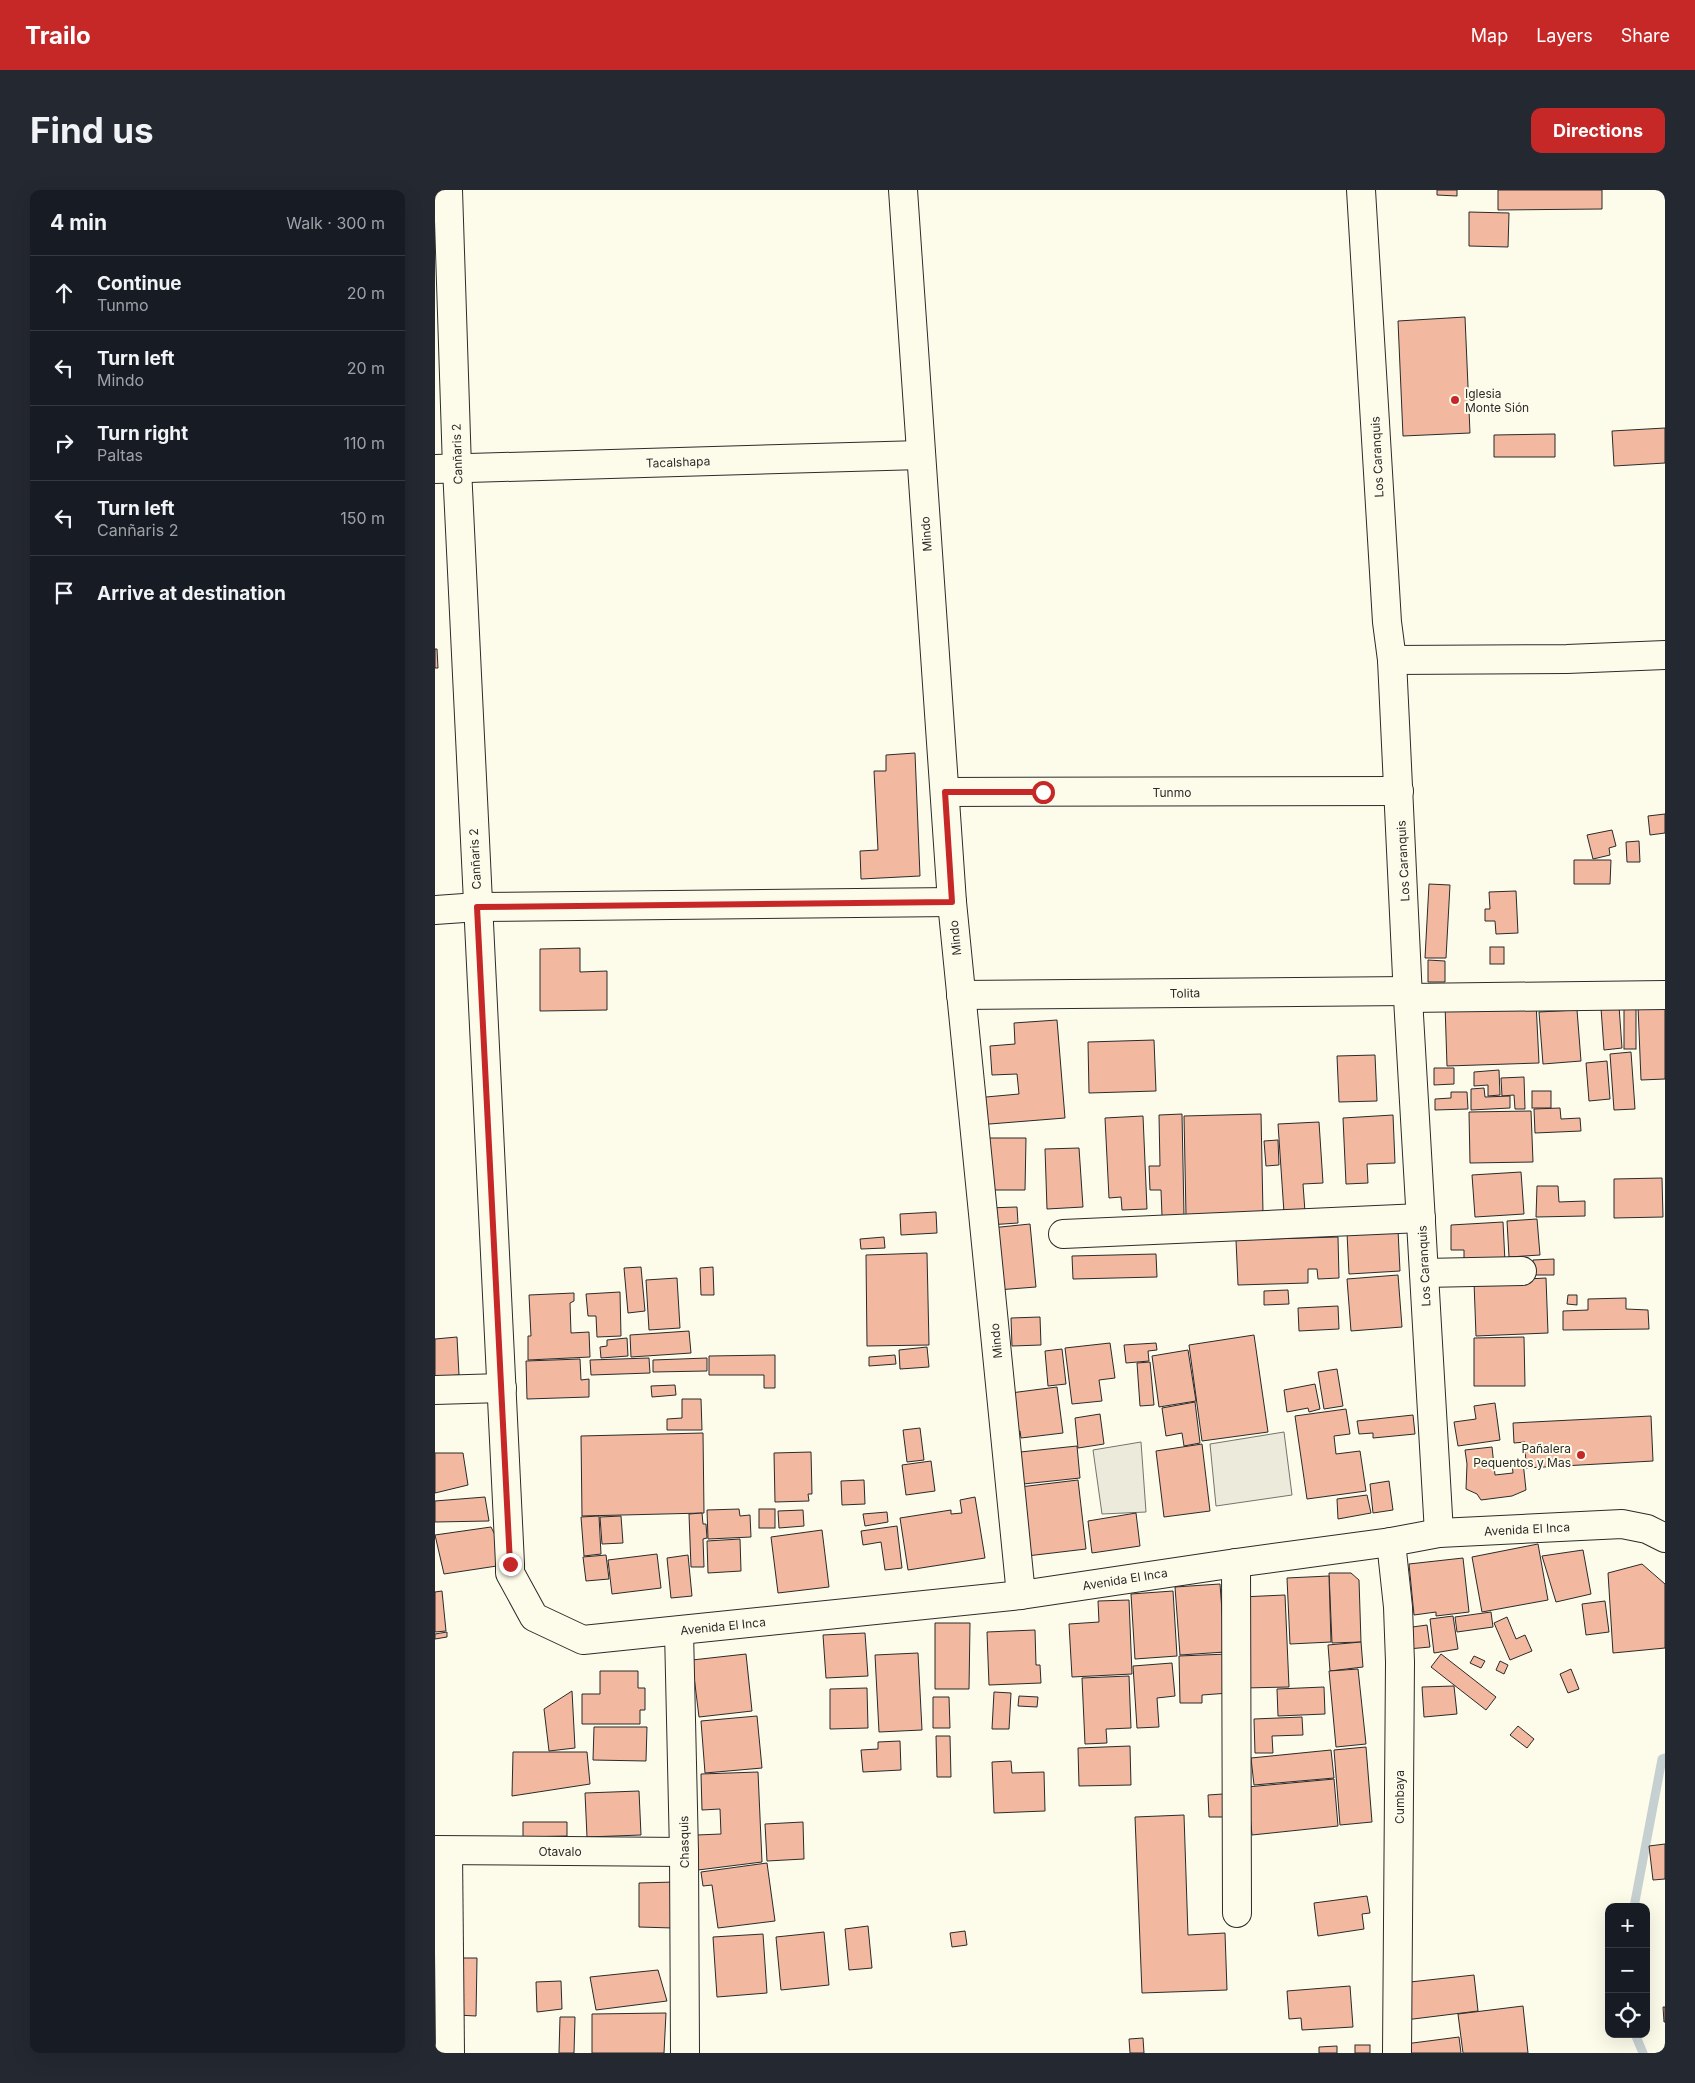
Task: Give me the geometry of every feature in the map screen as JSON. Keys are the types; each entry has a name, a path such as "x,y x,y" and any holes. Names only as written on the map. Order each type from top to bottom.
{"street":[{"name":"Canñaris 2","path":"447,190 446,469 477,907 510,1573 534,1617 583,1640"},
{"name":"Mindo","path":"903,190 952,902 1021,1595"},
{"name":"Los Caranquis","path":"1361,190 1387,622 1392,660 1408,994 1439,1533"},
{"name":"Tacalshapa","path":"446,469 921,455"},
{"path":"1392,660 1567,659 1665,655"},
{"name":"Tunmo","path":"945,792 1399,791"},
{"path":"435,910 477,907 952,902"},
{"name":"Tolita","path":"961,995 1665,995"},
{"path":"1063,1234 1421,1218"},
{"path":"1424,1273 1522,1271"},
{"path":"435,1390 502,1388"},
{"name":"Avenida El Inca","path":"583,1640 1021,1595 1391,1542 1439,1533 1622,1524 1647,1529 1665,1538"},
{"name":"Cumbaya","path":"1391,1542 1398,1607 1400,1662 1397,2053"},
{"path":"1236,1563 1237,1913"},
{"name":"Chasquis","path":"679,1631 684,1852 685,2053"},
{"path":"441,1850 450,2053"},
{"name":"Otavalo","path":"441,1850 684,1852"}],"shaded area":[{"path":"1284,1432 1292,1495 1216,1506 1210,1444"},
{"path":"1141,1442 1146,1512 1102,1514 1093,1450"}],"building":[{"path":"1437,190 1457,190 1457,196 1437,195"},
{"path":"1498,190 1602,190 1602,209 1498,210"},
{"path":"1469,212 1509,213 1508,247 1469,246"},
{"path":"1465,317 1470,433 1403,436 1398,321"},
{"path":"1665,428 1665,463 1614,466 1612,431"},
{"path":"1555,434 1555,457 1494,457 1494,435"},
{"path":"435,649 437,649 438,668 435,668"},
{"path":"915,753 920,876 861,879 860,851 878,850 874,771 886,771 886,755"},
{"path":"1665,814 1665,833 1650,835 1648,816"},
{"path":"1612,830 1616,846 1609,848 1610,855 1593,859 1587,835"},
{"path":"1639,841 1640,862 1627,862 1626,842"},
{"path":"1574,860 1611,860 1610,884 1574,884"},
{"path":"1429,884 1450,885 1446,958 1425,958"},
{"path":"1516,891 1518,933 1496,934 1495,921 1485,921 1485,909 1490,909 1489,892"},
{"path":"1490,947 1504,947 1504,964 1490,964"},
{"path":"580,948 580,972 607,971 607,1010 540,1011 540,949"},
{"path":"1428,960 1445,961 1445,982 1428,982"},
{"path":"1536,1002 1539,1063 1447,1066 1445,1004"},
{"path":"1624,1004 1636,1004 1636,1049 1624,1049"},
{"path":"1665,1005 1665,1079 1641,1080 1638,1006"},
{"path":"1619,1006 1622,1048 1604,1050 1601,1008"},
{"path":"1577,1010 1581,1061 1543,1064 1539,1012"},
{"path":"1057,1020 1065,1118 977,1125 975,1098 1019,1094 1017,1074 992,1075 990,1046 1015,1044 1014,1023"},
{"path":"1154,1040 1156,1091 1089,1093 1088,1042"},
{"path":"1631,1052 1635,1109 1614,1110 1610,1054"},
{"path":"1375,1055 1377,1101 1339,1102 1337,1056"},
{"path":"1607,1061 1610,1099 1589,1101 1586,1063"},
{"path":"1434,1068 1454,1068 1454,1084 1434,1085"},
{"path":"1499,1070 1500,1095 1488,1096 1488,1085 1474,1086 1474,1072"},
{"path":"1524,1077 1525,1109 1515,1109 1514,1095 1502,1096 1501,1078"},
{"path":"1484,1088 1485,1097 1510,1096 1510,1108 1471,1110 1471,1089"},
{"path":"1532,1091 1551,1091 1551,1108 1532,1108"},
{"path":"1451,1092 1467,1092 1468,1109 1435,1110 1435,1099 1451,1098"},
{"path":"1560,1108 1561,1119 1580,1118 1581,1131 1535,1133 1534,1109"},
{"path":"1531,1111 1533,1162 1470,1163 1469,1112"},
{"path":"1182,1114 1184,1216 1162,1216 1161,1190 1150,1190 1149,1166 1160,1166 1159,1115"},
{"path":"1261,1114 1263,1213 1186,1215 1184,1116"},
{"path":"1393,1115 1395,1163 1367,1164 1368,1183 1346,1184 1343,1118"},
{"path":"1143,1116 1147,1209 1122,1210 1121,1197 1109,1198 1105,1118"},
{"path":"1319,1122 1323,1183 1303,1184 1305,1212 1284,1213 1278,1124"},
{"path":"988,1138 1026,1138 1025,1190 988,1190"},
{"path":"1278,1140 1279,1165 1266,1166 1264,1141"},
{"path":"1079,1148 1083,1207 1047,1209 1045,1149"},
{"path":"1521,1172 1524,1214 1475,1217 1472,1175"},
{"path":"1662,1178 1663,1217 1614,1218 1614,1179"},
{"path":"1537,1186 1558,1186 1559,1202 1585,1201 1585,1216 1536,1217"},
{"path":"1017,1207 1018,1223 988,1225 987,1208"},
{"path":"936,1212 937,1233 901,1235 900,1214"},
{"path":"1537,1219 1540,1255 1509,1257 1507,1221"},
{"path":"1503,1222 1505,1262 1464,1263 1464,1250 1451,1250 1451,1225"},
{"path":"1030,1224 1036,1287 997,1290 991,1228"},
{"path":"1398,1230 1400,1271 1349,1274 1347,1233"},
{"path":"884,1237 885,1248 861,1249 860,1239"},
{"path":"1338,1237 1339,1278 1318,1279 1317,1269 1308,1269 1308,1283 1238,1285 1236,1240"},
{"path":"927,1253 929,1345 867,1346 866,1255"},
{"path":"1156,1254 1157,1277 1073,1279 1072,1256"},
{"path":"1554,1259 1554,1275 1533,1275 1533,1260"},
{"path":"641,1267 645,1311 628,1313 624,1268"},
{"path":"713,1267 714,1295 701,1295 700,1268"},
{"path":"1398,1275 1402,1327 1351,1331 1347,1279"},
{"path":"677,1278 680,1328 649,1330 646,1280"},
{"path":"1546,1278 1548,1333 1476,1336 1474,1282"},
{"path":"1288,1290 1289,1304 1264,1305 1264,1291"},
{"path":"620,1292 621,1336 597,1337 596,1316 588,1316 586,1294"},
{"path":"574,1293 574,1301 570,1303 571,1333 589,1332 590,1357 528,1360 528,1336 531,1336 529,1295"},
{"path":"1568,1295 1577,1295 1577,1305 1567,1304"},
{"path":"1626,1298 1626,1309 1648,1310 1649,1329 1563,1330 1563,1311 1588,1310 1588,1299"},
{"path":"1338,1306 1339,1329 1299,1331 1298,1308"},
{"path":"1040,1317 1041,1345 1012,1346 1011,1318"},
{"path":"689,1331 691,1353 631,1357 630,1335"},
{"path":"1254,1335 1268,1432 1202,1441 1189,1345"},
{"path":"457,1337 459,1375 435,1377 435,1339"},
{"path":"1524,1337 1525,1386 1474,1386 1474,1338"},
{"path":"627,1338 628,1356 601,1358 600,1347 607,1346 607,1340"},
{"path":"1110,1343 1115,1378 1099,1380 1102,1401 1072,1404 1065,1348"},
{"path":"1156,1343 1157,1350 1148,1351 1149,1361 1126,1363 1124,1345"},
{"path":"927,1347 929,1367 900,1369 899,1350"},
{"path":"1062,1349 1066,1384 1048,1386 1045,1351"},
{"path":"1188,1350 1196,1401 1159,1407 1152,1356"},
{"path":"775,1355 775,1388 764,1388 764,1375 709,1375 709,1356"},
{"path":"895,1355 896,1364 869,1366 869,1357"},
{"path":"649,1358 650,1373 591,1375 590,1360"},
{"path":"707,1358 707,1371 653,1372 653,1360"},
{"path":"580,1359 581,1380 589,1379 589,1397 527,1399 526,1361"},
{"path":"1150,1362 1154,1405 1140,1406 1137,1363"},
{"path":"1337,1369 1343,1406 1324,1409 1318,1372"},
{"path":"1315,1384 1320,1409 1309,1412 1308,1408 1287,1412 1284,1390"},
{"path":"675,1385 676,1395 652,1397 651,1386"},
{"path":"1057,1387 1063,1433 1021,1438 1020,1431 1008,1432 1003,1394"},
{"path":"682,1399 701,1399 702,1430 667,1430 667,1419 682,1418"},
{"path":"1195,1402 1200,1443 1184,1446 1182,1433 1166,1436 1162,1408"},
{"path":"1495,1403 1500,1440 1458,1446 1454,1422 1476,1419 1474,1406"},
{"path":"1346,1409 1350,1434 1334,1436 1336,1454 1360,1451 1366,1491 1307,1499 1295,1416"},
{"path":"1100,1414 1104,1444 1078,1448 1075,1418"},
{"path":"1413,1415 1415,1434 1373,1438 1373,1433 1359,1434 1357,1421"},
{"path":"1651,1416 1653,1461 1526,1468 1525,1442 1514,1443 1513,1423"},
{"path":"920,1428 924,1460 907,1462 903,1430"},
{"path":"703,1433 704,1513 582,1516 581,1436"},
{"path":"1202,1444 1210,1511 1164,1517 1156,1451"},
{"path":"1077,1446 1080,1478 1014,1485 1011,1453"},
{"path":"1492,1447 1495,1475 1513,1473 1512,1463 1523,1462 1526,1490 1512,1496 1481,1500 1477,1494 1466,1489 1467,1464 1465,1450"},
{"path":"811,1452 812,1494 808,1494 809,1501 775,1502 774,1453"},
{"path":"435,1453 463,1453 468,1485 435,1493"},
{"path":"931,1461 935,1491 906,1495 902,1465"},
{"path":"864,1480 865,1504 842,1505 841,1481"},
{"path":"1078,1480 1086,1549 1027,1556 1020,1487"},
{"path":"1389,1481 1393,1510 1373,1513 1370,1484"},
{"path":"1367,1495 1371,1513 1338,1519 1337,1499"},
{"path":"485,1497 489,1521 435,1522 435,1501"},
{"path":"975,1497 985,1558 908,1570 900,1518 951,1510 951,1514 962,1513 960,1500"},
{"path":"739,1509 740,1516 750,1515 751,1537 708,1539 707,1510"},
{"path":"759,1509 775,1509 775,1528 759,1528"},
{"path":"803,1510 804,1526 779,1528 778,1511"},
{"path":"887,1512 888,1522 865,1526 863,1514"},
{"path":"702,1513 703,1524 706,1524 707,1538 703,1539 704,1567 691,1567 689,1514"},
{"path":"1136,1513 1140,1546 1092,1553 1088,1521"},
{"path":"599,1516 601,1554 584,1556 581,1517"},
{"path":"621,1516 623,1543 602,1544 600,1517"},
{"path":"897,1526 902,1568 885,1570 881,1542 863,1545 861,1531"},
{"path":"491,1527 510,1564 444,1574 435,1535"},
{"path":"822,1530 829,1587 778,1593 771,1537"},
{"path":"740,1539 741,1571 708,1573 707,1541"},
{"path":"1538,1544 1548,1600 1482,1612 1472,1557"},
{"path":"1583,1550 1591,1594 1556,1602 1542,1556"},
{"path":"657,1554 661,1588 612,1594 608,1560"},
{"path":"606,1555 609,1579 586,1581 583,1557"},
{"path":"688,1555 692,1596 671,1598 667,1558"},
{"path":"1463,1558 1469,1612 1436,1616 1436,1612 1414,1615 1409,1564"},
{"path":"1642,1564 1665,1584 1665,1648 1613,1653 1608,1573"},
{"path":"1329,1573 1351,1573 1359,1580 1361,1642 1332,1643"},
{"path":"1329,1576 1331,1642 1290,1644 1287,1578"},
{"path":"1220,1584 1225,1652 1180,1655 1175,1587"},
{"path":"442,1591 446,1631 435,1632 435,1592"},
{"path":"1173,1591 1177,1656 1135,1659 1131,1594"},
{"path":"1285,1595 1289,1687 1244,1688 1241,1597"},
{"path":"1129,1600 1132,1674 1072,1677 1069,1624 1099,1622 1098,1601"},
{"path":"1605,1601 1609,1632 1586,1635 1582,1604"},
{"path":"1491,1612 1493,1627 1457,1632 1455,1617"},
{"path":"1453,1616 1458,1649 1434,1653 1430,1619"},
{"path":"1507,1617 1516,1639 1525,1635 1532,1651 1510,1660 1494,1623"},
{"path":"935,1623 970,1623 969,1689 935,1689"},
{"path":"1427,1625 1430,1647 1408,1649 1405,1628"},
{"path":"1035,1630 1036,1665 1040,1665 1041,1683 989,1685 987,1632"},
{"path":"447,1632 447,1637 435,1639 435,1634"},
{"path":"865,1633 868,1676 826,1678 823,1635"},
{"path":"1361,1642 1363,1667 1330,1671 1328,1645"},
{"path":"918,1653 922,1730 879,1732 875,1655"},
{"path":"746,1654 752,1711 699,1717 692,1660"},
{"path":"1228,1654 1229,1693 1202,1695 1202,1703 1180,1703 1179,1656"},
{"path":"1441,1654 1496,1697 1486,1710 1431,1667"},
{"path":"1474,1656 1485,1661 1481,1668 1470,1663"},
{"path":"1500,1661 1508,1665 1504,1674 1496,1670"},
{"path":"1172,1663 1175,1696 1157,1698 1159,1727 1137,1728 1133,1666"},
{"path":"1358,1669 1366,1744 1336,1747 1329,1671"},
{"path":"1571,1669 1579,1689 1568,1693 1560,1674"},
{"path":"600,1671 638,1671 638,1688 645,1688 645,1710 640,1710 640,1724 582,1724 582,1694 600,1694"},
{"path":"1129,1676 1131,1728 1106,1729 1107,1743 1085,1744 1082,1678"},
{"path":"1454,1686 1457,1714 1424,1717 1422,1687"},
{"path":"1324,1687 1325,1714 1278,1716 1277,1689"},
{"path":"867,1688 868,1728 830,1729 830,1689"},
{"path":"572,1691 575,1748 549,1751 544,1709"},
{"path":"994,1692 1011,1693 1009,1729 992,1729"},
{"path":"1019,1696 1038,1697 1037,1707 1018,1706"},
{"path":"933,1697 949,1697 950,1728 933,1728"},
{"path":"757,1716 762,1768 705,1773 701,1721"},
{"path":"1302,1717 1303,1735 1272,1736 1273,1753 1255,1753 1254,1719"},
{"path":"1518,1726 1534,1739 1527,1748 1510,1735"},
{"path":"594,1727 647,1727 646,1761 593,1760"},
{"path":"936,1736 950,1736 951,1777 937,1777"},
{"path":"900,1741 901,1770 863,1772 861,1750 878,1749 878,1742"},
{"path":"1130,1746 1131,1785 1079,1786 1078,1748"},
{"path":"1366,1747 1372,1822 1340,1825 1334,1750"},
{"path":"1331,1750 1334,1778 1254,1785 1251,1758"},
{"path":"513,1752 587,1752 590,1784 512,1796"},
{"path":"1011,1761 1012,1773 1044,1772 1045,1811 994,1813 992,1762"},
{"path":"758,1772 762,1862 698,1870 697,1835 721,1834 720,1809 702,1810 701,1774"},
{"path":"1334,1779 1338,1826 1252,1835 1247,1787"},
{"path":"639,1791 641,1835 587,1837 585,1793"},
{"path":"1223,1794 1225,1817 1209,1817 1208,1795"},
{"path":"1184,1815 1188,1935 1225,1933 1227,1990 1142,1993 1135,1817"},
{"path":"523,1822 567,1822 567,1836 523,1837"},
{"path":"803,1822 804,1859 767,1861 765,1824"},
{"path":"1665,1844 1665,1879 1653,1880 1649,1846"},
{"path":"767,1863 775,1921 718,1928 712,1885 703,1886 701,1872"},
{"path":"674,1882 673,1928 639,1927 639,1883"},
{"path":"1367,1896 1370,1913 1362,1914 1364,1929 1318,1936 1314,1903"},
{"path":"868,1926 872,1968 849,1970 845,1929"},
{"path":"965,1931 967,1945 952,1947 950,1933"},
{"path":"824,1932 829,1985 781,1990 776,1937"},
{"path":"763,1934 767,1993 717,1997 713,1937"},
{"path":"460,1958 477,1958 476,2016 457,2015"},
{"path":"658,1970 667,2001 596,2010 590,1977"},
{"path":"1474,1975 1478,2011 1405,2020 1401,1983"},
{"path":"561,1981 562,2009 537,2012 536,1982"},
{"path":"1350,1986 1353,2027 1302,2030 1301,2018 1289,2019 1287,1991"},
{"path":"1523,2006 1528,2053 1463,2053 1458,2014"},
{"path":"1663,2007 1665,2007 1665,2022 1664,2022"},
{"path":"666,2013 664,2053 592,2053 592,2014"},
{"path":"560,2017 575,2017 574,2053 559,2053"},
{"path":"1459,2037 1461,2053 1406,2053 1405,2044"},
{"path":"1143,2038 1144,2053 1130,2053 1129,2039"},
{"path":"1355,2045 1370,2045 1370,2053 1355,2053"},
{"path":"1337,2046 1337,2053 1319,2053 1319,2047"}],"waterway":[{"path":"1635,1903 1662,1759 1665,1758"},
{"path":"1637,2038 1643,2053"}],"place":[{"name":"Iglesia Monte Sión","path":"1455,400"},
{"name":"Pañalera Pequentos y Mas","path":"1581,1455"}],"route":[{"path":"510,1564 477,907 952,902 945,792 1043,792"}]}
